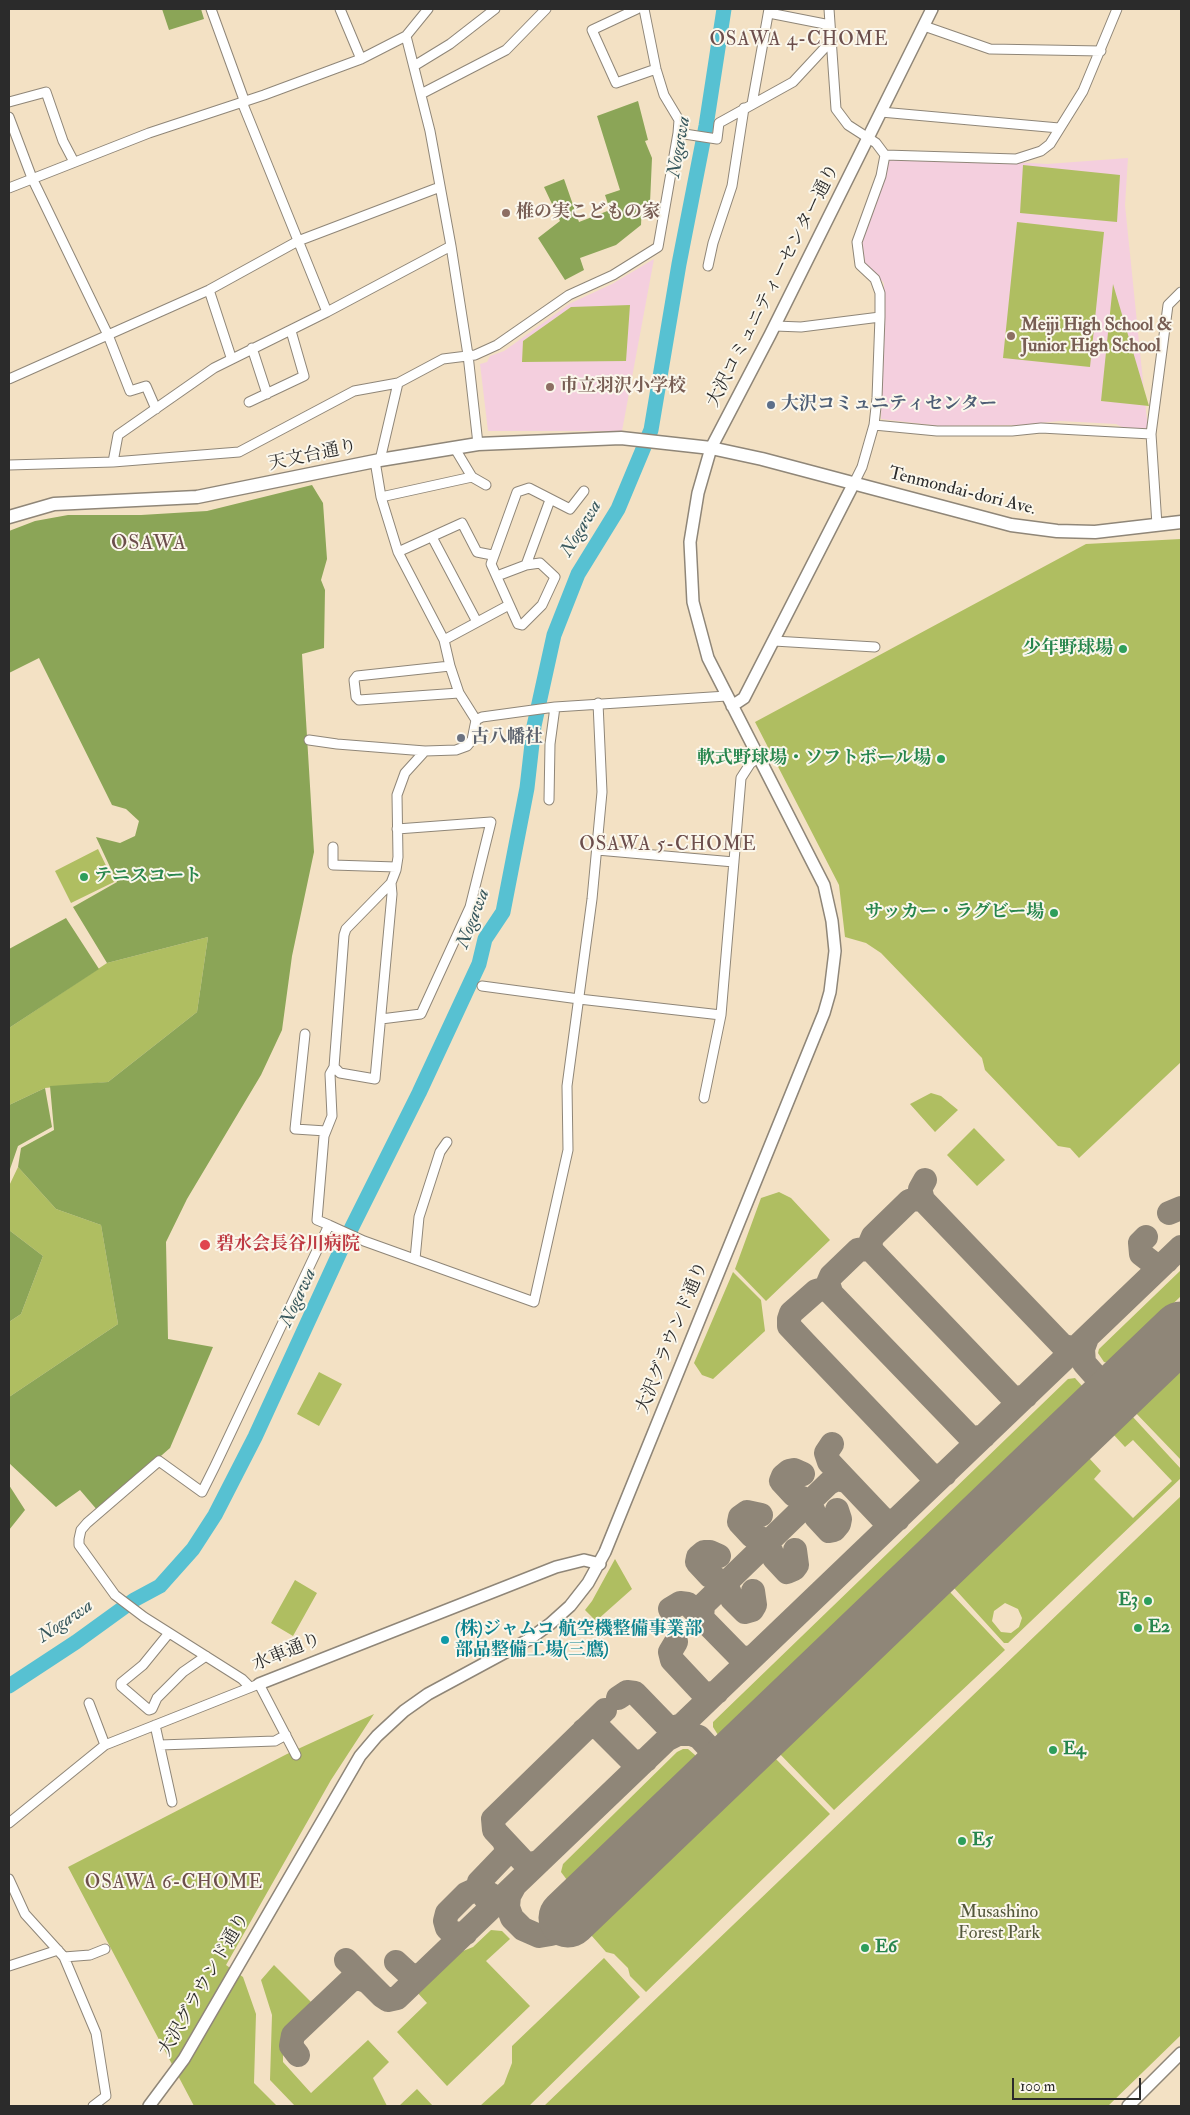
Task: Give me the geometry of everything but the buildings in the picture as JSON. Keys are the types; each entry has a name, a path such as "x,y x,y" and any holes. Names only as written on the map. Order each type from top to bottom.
{"main road":[{"name":"天文台通り","path":"9,517 54,504 152,501 197,497 378,460 478,444 559,439 625,439 711,448"},
{"name":"Tenmondai-dori Ave.","path":"711,448 794,466 991,521 1036,529 1095,532 1181,522"}],"street":[{"path":"211,9 244,102 244,107 327,312"},
{"path":"340,9 361,58"},
{"path":"9,188 151,132 244,102 361,58 406,36 428,9"},
{"path":"414,66 450,44 495,9"},
{"path":"421,94 506,50 546,9"},
{"path":"637,9 592,30 616,83 656,69"},
{"path":"9,465 113,462 239,452 354,391 398,383 443,359 468,356 497,344 569,295 613,275 658,247 679,133 679,120 664,95 656,69 644,9"},
{"path":"476,720 482,717 516,712 598,703 730,701 744,698 862,467 874,425 877,398 880,293 875,279 860,265 857,242 881,176 885,155 876,143 867,139 848,125 836,109 829,9"},
{"name":"大沢コミュニティーセンター通り","path":"711,448 775,326 932,9"},
{"path":"885,155 1016,159 1041,151 1050,144 1083,92 1117,9"},
{"path":"708,266 713,243 732,186 769,11 830,25"},
{"path":"924,26 990,49 1101,51"},
{"path":"406,36 421,94 451,246 468,356 478,444"},
{"path":"679,133 717,139 719,123 800,75 832,40"},
{"path":"9,102 46,92 63,140 74,162"},
{"path":"881,112 1059,128"},
{"path":"9,117 32,178 108,335 130,391 146,386 156,409"},
{"path":"9,379 209,290 298,241 440,187"},
{"path":"113,462 118,435 231,357 291,331 451,246"},
{"path":"209,290 231,357"},
{"path":"1157,525 1151,434 1168,305 1181,292"},
{"path":"775,326 801,327 880,317"},
{"path":"249,402 304,376 291,331"},
{"path":"252,348 267,394"},
{"path":"309,740 425,752 456,750 467,746 472,740 476,720 459,693 444,640 398,552 381,497 378,460 398,383"},
{"path":"874,425 937,431 1012,431 1042,428 1151,434"},
{"path":"454,447 472,477 486,485"},
{"name":"大沢グラウンド通り","path":"149,2106 184,2059 360,1756 377,1736 404,1711 428,1694 528,1640 550,1624 575,1601 600,1564 803,1068 830,992 835,951 832,922 824,885 730,701 703,642 690,585 690,542 698,493 711,448"},
{"path":"381,497 472,477"},
{"path":"497,576 540,562 555,577 542,605 522,625 518,624 491,564 492,555 517,492 529,488 570,509 584,491"},
{"path":"526,565 550,500"},
{"path":"398,552 462,523 476,552 492,555"},
{"path":"432,536 477,622"},
{"path":"444,640 509,605"},
{"path":"774,641 875,647"},
{"path":"450,666 357,676 354,680 356,697 359,700 459,693"},
{"path":"391,883 346,929 344,935 334,1067 330,1074 332,1116 326,1131 317,1220 362,1240 534,1302 568,1150 567,1086 597,850 602,792 598,703"},
{"path":"549,800 550,744 555,707"},
{"path":"334,1067 340,1073 375,1079 392,894 391,883 398,857 397,795 405,773 425,752"},
{"path":"704,1098 721,1015 741,778 750,764 759,757"},
{"path":"381,1019 422,1014 470,907 491,822 397,829"},
{"path":"333,847 333,865 396,867"},
{"path":"597,850 734,862"},
{"path":"482,986 721,1015"},
{"path":"305,1034 296,1129 326,1131"},
{"path":"415,1259 419,1216 440,1152 447,1142"},
{"path":"296,1755 286,1735 254,1685 141,1615 119,1598 108,1586 79,1545 81,1530 159,1461 202,1492 330,1225"},
{"name":"水車通り","path":"9,1823 105,1745 556,1567 584,1560 600,1564"},
{"path":"169,1633 143,1665 121,1683 121,1686 149,1710 152,1709 157,1698 183,1672 206,1656"},
{"path":"90,1703 105,1745"},
{"path":"155,1725 172,1802"},
{"path":"160,1745 275,1741 286,1735"},
{"path":"9,1879 24,1914 61,1954 96,2033 106,2096 93,2106"},
{"path":"9,1966 61,1954 90,1956 105,1949"},
{"path":"1128,2106 1181,2053"}],"shaded area":[{"name":"Meiji High School & Junior High School","path":"940,158 1047,164 1128,158 1125,205 1148,430 1122,427 1116,424 1060,421 1019,425 940,426 881,419 884,283 865,263 862,241 885,177 888,159"},
{"path":"654,259 622,431 488,431 480,364 487,362 490,356 504,351 571,303 612,284"}],"green space":[{"path":"162,9 201,9 204,19 169,30"},
{"path":"638,101 648,140 645,141 652,158 650,203 642,204 641,225 616,245 580,258 584,270 565,280 538,238 560,221 544,187 564,179 579,222 610,210 605,195 620,190 597,116"},
{"path":"1023,165 1120,175 1117,222 1020,213"},
{"path":"1017,222 1104,232 1090,367 1003,358"},
{"path":"1113,284 1149,406 1101,401"},
{"path":"630,305 626,361 522,362 523,341 571,307"},
{"path":"312,485 323,503 327,559 321,580 325,590 324,648 302,654 314,852 292,956 282,1030 261,1075 187,1199 166,1242 168,1339 213,1347 170,1448 98,1511 80,1490 56,1507 9,1463 9,1397 118,1324 101,1225 56,1209 18,1167 21,1148 54,1130 50,1086 108,1082 197,1012 208,937 107,963 73,907 117,882 96,837 120,843 135,836 139,821 126,809 112,805 39,658 9,673 9,531 35,521 68,515 141,515 207,511"},
{"path":"1181,539 1181,1062 1079,1158 1070,1148 1058,1146 985,1070 982,1058 881,953 866,943 845,937 839,885 755,722 1086,544"},
{"name":"テニスコート","path":"98,849 114,882 71,903 55,871"},
{"path":"66,918 99,969 9,1028 9,949"},
{"path":"208,937 197,1012 108,1082 45,1088 9,1105 9,1028 107,963"},
{"path":"45,1088 52,1127 18,1146 9,1172 9,1105"},
{"path":"931,1093 941,1096 958,1110 935,1132 910,1104"},
{"path":"974,1128 1005,1160 977,1186 947,1155"},
{"path":"18,1167 56,1209 101,1225 118,1324 9,1397 9,1322 21,1314 43,1256 9,1230 9,1186"},
{"path":"779,1192 791,1198 830,1240 766,1301 735,1269 761,1198"},
{"path":"9,1230 43,1256 21,1314 9,1322"},
{"path":"1181,1270 1181,1296 1112,1363 1104,1362 1098,1353 1099,1349"},
{"path":"733,1272 761,1300 765,1331 713,1379 702,1375 694,1363"},
{"path":"1181,1364 1181,1460 1133,1410"},
{"path":"319,1372 342,1384 319,1426 297,1414"},
{"path":"1075,1378 1083,1387 1081,1395 727,1734 718,1735 713,1727 713,1722 1068,1379"},
{"path":"1132,1416 1181,1469 1181,1478 1008,1643 1004,1643 954,1588 1089,1458 1101,1471 1094,1479 1133,1518 1172,1481 1133,1440 1125,1447 1113,1434","holes":["1005,1603 1018,1609 1022,1618 1019,1627 1011,1633 1001,1632 992,1621 994,1611"]},
{"path":"9,1485 25,1510 9,1530"},
{"name":"Musashino Forest Park","path":"1181,1496 1181,2035 1108,2106 544,2106"},
{"path":"615,1559 632,1589 596,1621 585,1610"},
{"path":"295,1580 317,1593 293,1636 271,1623"},
{"path":"950,1592 1005,1650 834,1810 777,1751"},
{"path":"374,1714 331,1780 226,1965 243,1977 256,2014 254,2083 277,2106 194,2106 68,1867 287,1754"},
{"path":"688,1749 695,1755 696,1760 692,1766 575,1880 567,1880 561,1872 563,1864 677,1752"},
{"path":"774,1757 830,1814 646,1992 630,1976 628,1968 614,1954 606,1952 591,1935"},
{"path":"491,1930 502,1931 510,1939 486,1961 530,2006 447,2086 397,2032 427,2003 416,1991 458,1953 473,1947"},
{"path":"604,1958 640,1997 529,2106 480,2106 504,2084 512,2063 512,2046"},
{"path":"274,1965 313,2004 283,2031 283,2062 311,2093 368,2040 389,2062 373,2078 387,2106 295,2106 270,2080 272,2015 261,1980"},
{"path":"417,2089 433,2106 399,2106"}],"waterway":[{"name":"Nogawa","path":"9,1686 76,1642 134,1600 160,1586 193,1549 215,1515 255,1437 345,1241 419,1093 479,964 485,939 503,912 527,788 534,726 554,635 578,574 618,509 651,430 679,264 706,126 724,9"}],"taxiway":[{"path":"925,1180 920,1189 923,1200 1063,1346 1073,1348 1078,1346"},
{"path":"923,1200 909,1201 873,1236 870,1243 872,1251 1011,1396 1017,1398 1026,1396"},
{"path":"1169,1213 1181,1208"},
{"path":"1146,1237 1140,1243 1141,1254 1154,1264 1159,1265 1167,1261"},
{"path":"346,1960 382,1996 388,2000 397,1998 1181,1247"},
{"path":"831,1292 828,1283 831,1276 858,1250 872,1251"},
{"path":"945,1474 936,1476 930,1474 789,1326 791,1313 816,1291 828,1290 969,1436 975,1438 984,1436"},
{"path":"1087,1338 1083,1349 1084,1363 1099,1380 1103,1390 1098,1411"},
{"path":"1099,1380 1117,1384 1133,1377"},
{"path":"832,1444 826,1453 829,1462 883,1519 889,1521 898,1519"},
{"path":"803,1474 794,1470 789,1471 783,1476 781,1481 794,1495 802,1498 805,1506 813,1510 816,1517 829,1531 834,1530 839,1524 840,1519 837,1510"},
{"path":"702,1618 703,1605 829,1483 837,1479 846,1481"},
{"path":"761,1515 747,1512 740,1517 739,1522 752,1536 760,1538 763,1546 771,1551 774,1558 787,1572 794,1569 797,1565 795,1550"},
{"path":"719,1556 710,1552 704,1552 698,1557 697,1562 710,1576 717,1579 721,1587 729,1591 732,1599 745,1612 752,1610 755,1605 753,1591"},
{"path":"670,1609 680,1603 688,1604 739,1656 745,1659 754,1656"},
{"path":"676,1642 670,1652 672,1660 702,1692 708,1694 717,1692"},
{"path":"618,1698 627,1692 635,1693 666,1725 673,1728 682,1725"},
{"path":"539,1862 530,1864 524,1862 494,1830 493,1819 605,1710"},
{"path":"584,1730 591,1726 599,1728 631,1760 637,1762 646,1760"},
{"path":"668,1739 678,1734 691,1734 699,1737 712,1751 726,1755 737,1753 751,1743"},
{"path":"706,1786 715,1769 712,1751"},
{"path":"486,1899 479,1890 479,1882 504,1856 507,1850 504,1841"},
{"path":"515,1885 509,1896 508,1907 512,1918 523,1929 539,1936 551,1934 557,1929"},
{"path":"466,1933 453,1934 447,1928 445,1921 447,1913 466,1894 479,1888 495,1897 505,1896"},
{"path":"396,1962 409,1974 416,1976 423,1973"},
{"path":"298,2055 291,2046 293,2035 350,1981 358,1978 366,1981"}],"runway":[{"path":"568,1918 1181,1331"}],"place":[{"name":"椎の実こどもの家","path":"506,213"},
{"name":"Meiji High School & Junior High School","path":"1011,336"},
{"name":"市立羽沢小学校","path":"550,387"},
{"name":"大沢コミュニティセンター","path":"771,405"},
{"name":"少年野球場","path":"1123,649"},
{"name":"古八幡社","path":"461,738"},
{"name":"軟式野球場・ソフトボール場","path":"941,759"},
{"name":"テニスコート","path":"84,877"},
{"name":"サッカー・ラグビー場","path":"1054,913"},
{"name":"碧水会長谷川病院","path":"205,1245"},
{"name":"E3","path":"1148,1601"},
{"name":"E2","path":"1138,1628"},
{"name":"(株)ジャムコ 航空機整備事業部 部品整備工場(三鷹)","path":"445,1640"},
{"name":"E4","path":"1053,1750"},
{"name":"E5","path":"962,1841"},
{"name":"E6","path":"865,1948"}],"district":[{"name":"OSAWA 4-CHOME","path":"799,41"},
{"name":"OSAWA","path":"149,545"},
{"name":"OSAWA 5-CHOME","path":"668,846"},
{"name":"OSAWA 6-CHOME","path":"174,1884"}]}
